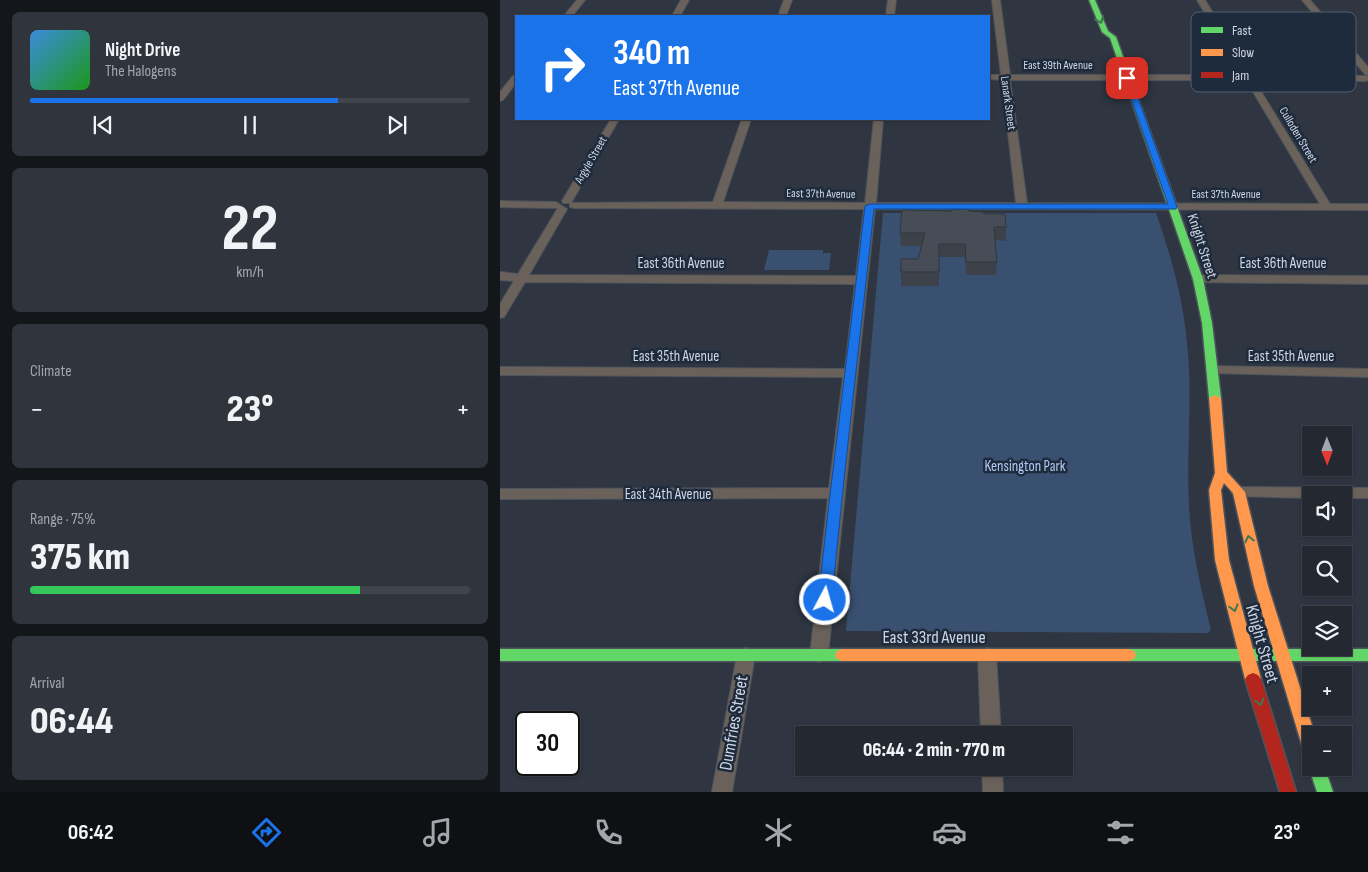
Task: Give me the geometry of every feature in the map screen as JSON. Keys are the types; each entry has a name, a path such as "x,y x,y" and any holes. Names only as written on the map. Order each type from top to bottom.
{"main road":[{"name":"Knight Street","path":"1092,0 1105,32 1113,37 1198,279 1208,323 1213,370 1221,473 1215,490 1219,543 1224,572 1246,655 1288,792"},
{"name":"Knight Street","path":"1113,37 1117,31 1115,24"},
{"path":"1221,473 1239,492"},
{"name":"Knight Street","path":"1239,492 1260,586 1304,726"},
{"name":"East 33rd Avenue","path":"500,655 1368,656"},
{"path":"1320,776 1325,792"}],"street":[{"path":"569,15 581,0"},
{"path":"677,15 685,0"},
{"path":"782,15 788,0"},
{"path":"890,15 892,0"},
{"name":"Lanark Street","path":"996,0 1004,77 1022,206"},
{"name":"Culloden Street","path":"1202,0 1209,12"},
{"path":"1306,0 1316,12"},
{"path":"1356,61 1368,76"},
{"name":"East 39th Avenue","path":"990,77 1191,78"},
{"path":"505,78 515,78"},
{"path":"500,98 515,79"},
{"name":"Culloden Street","path":"1258,92 1327,206"},
{"name":"Argyle Street","path":"500,314 614,120"},
{"path":"717,205 747,120"},
{"path":"819,655 835,493 862,280 879,120"},
{"name":"East 37th Avenue","path":"500,204 1368,207"},
{"name":"East 36th Avenue","path":"500,276 521,278 862,280"},
{"name":"East 36th Avenue","path":"1198,279 1368,280"},
{"name":"East 35th Avenue","path":"500,370 851,373"},
{"name":"East 35th Avenue","path":"1213,370 1368,373"},
{"path":"1239,492 1368,493"},
{"name":"East 34th Avenue","path":"500,494 835,493"},
{"name":"Dumfries Street","path":"722,792 746,655"},
{"path":"986,655 990,726"},
{"path":"992,776 993,792"}],"green space":[{"name":"Kensington Park","path":"883,213 1156,213 1176,277 1185,326 1189,363 1188,486 1190,522 1197,568 1211,630 1208,633 846,631"},
{"path":"769,250 823,250 823,253 831,253 829,270 764,270"}],"building":[{"path":"952,209 969,209 969,211 983,212 984,214 1005,214 1006,227 994,227 997,262 966,262 965,244 939,244 939,272 901,272 901,259 918,259 925,233 900,233 902,210 952,211"}],"traffic: fast":[{"path":"1092,0 1105,32 1113,37 1198,279 1207,323 1215,398"},
{"path":"500,655 842,655"},
{"path":"1129,655 1368,655"},
{"path":"1320,776 1325,792"}],"traffic: slow":[{"path":"1215,398 1221,473 1215,490 1222,560 1253,679"},
{"path":"1221,473 1239,492 1261,586 1304,726"},
{"path":"842,655 1129,655"}],"traffic: jam":[{"path":"1253,679 1288,792"}],"route":[{"path":"825,600 835,493 845,430 870,206 1173,207 1127,78"}]}
